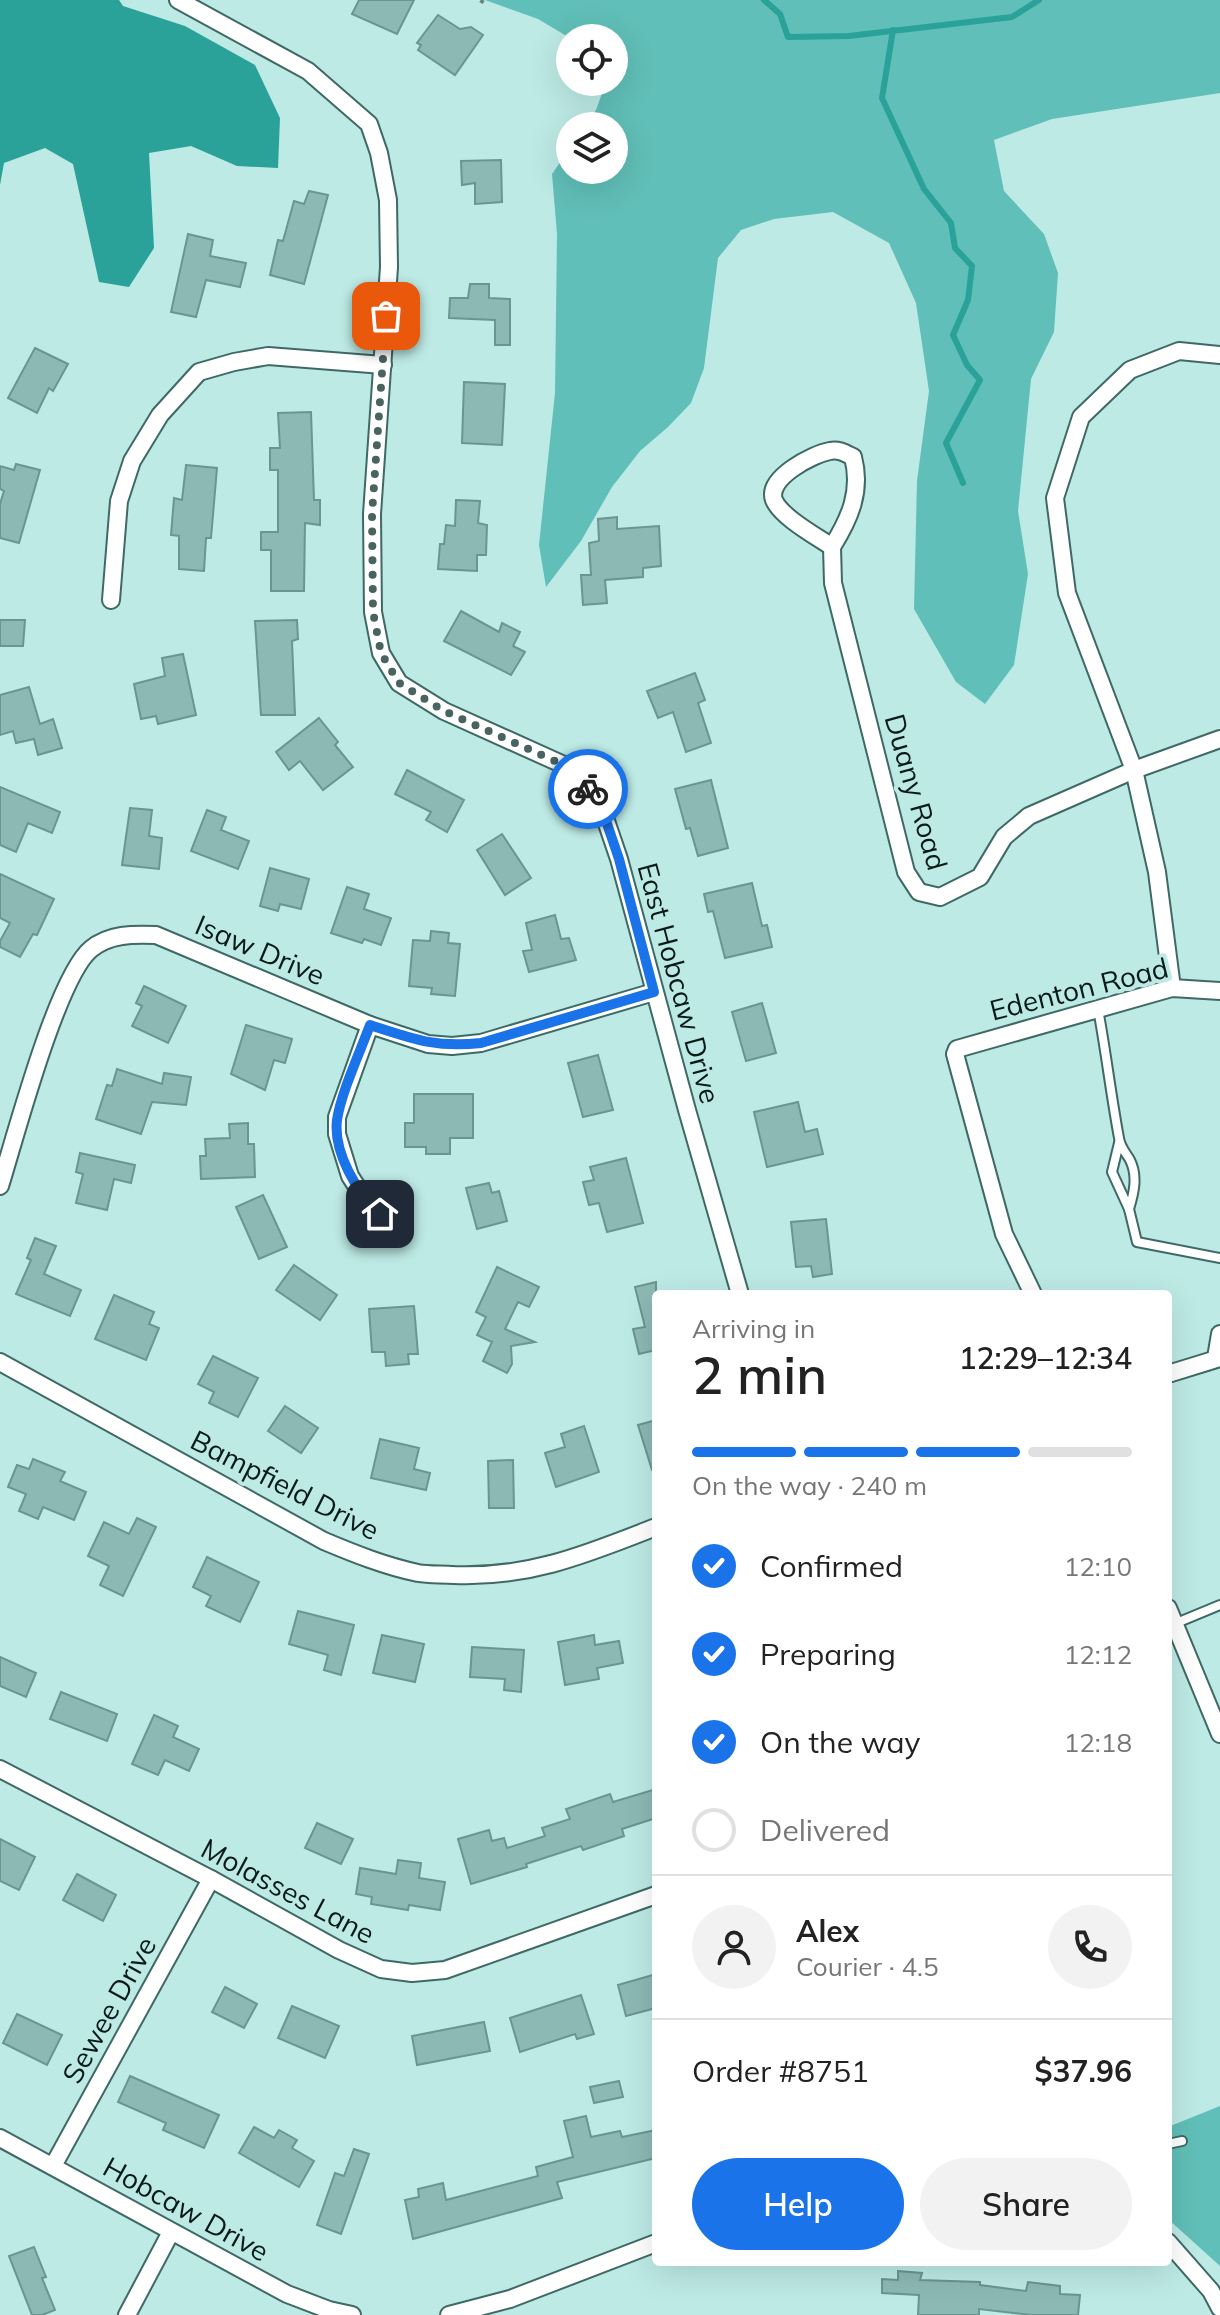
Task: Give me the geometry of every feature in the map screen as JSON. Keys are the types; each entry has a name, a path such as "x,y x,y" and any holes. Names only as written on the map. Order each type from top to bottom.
{"street":[{"name":"East Hobcaw Drive","path":"178,0 308,71 369,124 379,153 388,200 389,267 372,514 373,612 381,653 399,683 444,711 564,765 592,793 603,812 619,859 739,1290"},
{"path":"1172,988 1157,872 1134,770 1067,593 1055,498 1081,417 1130,370 1179,351 1220,355"},
{"path":"111,600 119,501 132,461 160,415 199,372 268,356 383,365"},
{"path":"828,451 842,451 853,457 858,476 848,523 832,547 783,513 773,499 773,485 782,474 828,451"},
{"name":"Duany Road","path":"832,547 833,583 906,872 919,892 940,897 980,877 1004,837 1029,816 1134,770 1220,739"},
{"name":"Isaw Drive","path":"0,1186 55,1015 76,968 91,949 112,938 130,934 156,935 370,1025 428,1044 452,1046 481,1043 654,992"},
{"name":"Edenton Road","path":"1031,1290 1004,1234 955,1054 964,1046 1172,988 1220,991"},
{"path":"370,1025 337,1117 337,1134 350,1176 366,1201 394,1228"},
{"path":"1172,1373 1218,1358 1220,1334"},
{"name":"Bampfield Drive","path":"0,1362 324,1541 365,1558 420,1574 482,1576 540,1569 652,1529"},
{"path":"1172,1618 1220,1734"},
{"name":"Molasses Lane","path":"0,1769 381,1969 412,1973 445,1970 652,1896"},
{"name":"Sewee Drive","path":"53,2166 211,1879"},
{"name":"Hobcaw Drive","path":"0,2138 287,2294 352,2315"},
{"path":"127,2315 171,2232"},
{"path":"449,2315 510,2299 652,2245"},
{"path":"1172,2247 1211,2291 1220,2308"}],"lane":[{"path":"1098,1009 1119,1143 1112,1172 1129,1209 1137,1242 1220,1258"},
{"path":"1119,1143 1132,1163 1134,1174 1134,1193 1129,1209"},
{"path":"1172,1616 1220,1605"},
{"path":"1172,2143 1182,2141"}],"shaded area":[{"path":"0,0 119,0 123,6 185,26 255,65 280,118 278,168 237,166 191,146 149,153 154,248 129,287 99,282 73,164 45,148 4,163 0,185"},
{"path":"485,0 1220,0 1220,93 1052,119 994,140 1004,191 1044,234 1058,273 1054,332 1031,379 1018,511 1028,574 1014,665 985,704 956,682 914,609 917,481 929,391 916,303 889,243 833,212 774,219 741,230 718,258 704,368 691,403 640,451 612,487 581,541 546,587 539,545 555,393 557,234 552,174 556,168 556,184 628,184 628,112 595,112 601,96 628,96 628,24 556,24 556,30 538,19"},
{"path":"1220,2106 1220,2266 1172,2223 1172,2125"}],"building":[{"path":"359,0 414,0 397,34 352,14"},
{"path":"438,15 460,29 471,27 483,35 455,75 418,50 421,45 417,43"},
{"path":"501,160 502,202 475,204 475,183 462,185 461,161"},
{"path":"309,191 328,195 304,284 270,275 278,240 283,241 294,201 304,204"},
{"path":"188,234 213,240 210,256 246,263 240,287 206,280 196,317 171,312"},
{"path":"470,284 489,284 489,298 510,299 510,345 495,345 495,320 449,318 450,298 468,298"},
{"path":"35,348 68,364 53,391 49,388 37,413 8,398"},
{"path":"464,382 505,384 502,445 462,443"},
{"path":"311,412 314,500 320,500 320,525 305,523 304,591 271,591 271,550 261,550 261,532 278,532 278,470 270,470 270,448 280,448 278,413"},
{"path":"16,464 40,470 19,543 0,538 0,504 4,491 0,489 0,466 14,470"},
{"path":"186,465 217,468 211,538 206,538 204,571 179,569 179,536 171,535 174,498 182,500"},
{"path":"456,500 480,501 478,523 487,525 486,555 477,555 477,571 438,569 440,544 444,544 446,525 455,526"},
{"path":"617,517 617,529 659,526 661,566 643,568 643,577 605,580 607,603 583,605 581,575 591,575 589,543 599,541 598,519"},
{"path":"461,611 499,632 502,623 520,632 513,646 525,652 511,675 444,641"},
{"path":"0,620 25,620 23,646 0,646"},
{"path":"297,620 298,639 292,641 295,715 261,715 255,621"},
{"path":"183,654 196,715 158,724 156,716 141,719 134,684 165,676 162,658"},
{"path":"695,673 705,700 698,703 711,743 686,752 673,712 658,718 647,691"},
{"path":"29,687 40,724 53,719 62,748 38,755 34,739 16,743 13,731 0,735 0,695"},
{"path":"319,718 353,767 323,790 300,761 289,770 276,752"},
{"path":"407,770 464,800 447,832 426,820 431,812 395,794"},
{"path":"711,780 728,848 698,856 690,828 686,829 675,789"},
{"path":"0,787 60,812 52,833 28,823 16,852 0,845"},
{"path":"130,808 152,810 149,836 162,838 159,869 122,865"},
{"path":"207,810 226,817 221,830 249,841 238,869 191,851"},
{"path":"502,834 531,878 505,895 477,850"},
{"path":"270,868 309,879 301,909 280,904 278,911 260,906"},
{"path":"0,874 54,899 37,935 33,934 20,957 0,947 10,923 0,918"},
{"path":"752,883 762,926 767,925 772,947 725,958 713,911 708,912 704,894"},
{"path":"347,887 369,894 364,909 391,918 381,945 364,939 362,943 331,933"},
{"path":"555,915 561,939 569,938 576,960 529,972 523,951 532,950 526,923"},
{"path":"431,931 449,933 448,943 460,944 455,996 431,994 432,988 409,986 413,940 430,941"},
{"path":"144,986 186,1006 168,1043 132,1026 142,1006 136,1003"},
{"path":"762,1003 776,1053 746,1061 732,1012"},
{"path":"246,1025 292,1039 285,1063 274,1060 265,1090 231,1074"},
{"path":"598,1055 613,1110 583,1117 568,1063"},
{"path":"117,1069 162,1084 164,1073 191,1077 186,1105 152,1102 141,1134 96,1119 107,1085 112,1086"},
{"path":"414,1094 473,1094 473,1138 450,1138 450,1154 426,1154 426,1147 405,1147 405,1123 414,1123"},
{"path":"798,1102 805,1132 817,1129 823,1154 767,1167 754,1112"},
{"path":"248,1123 248,1144 254,1144 255,1177 201,1179 200,1156 206,1156 205,1139 230,1138 229,1124"},
{"path":"80,1153 135,1165 131,1183 114,1179 107,1210 76,1203 83,1174 76,1172"},
{"path":"626,1158 643,1223 607,1232 599,1203 589,1205 583,1182 594,1180 590,1167"},
{"path":"489,1183 492,1193 499,1191 507,1221 477,1229 466,1188"},
{"path":"263,1195 287,1247 259,1259 236,1207"},
{"path":"826,1219 832,1274 813,1277 811,1266 796,1267 791,1222"},
{"path":"35,1238 56,1246 44,1274 81,1290 70,1316 16,1294 31,1260 27,1258"},
{"path":"294,1265 337,1295 320,1320 276,1290"},
{"path":"497,1267 539,1287 529,1307 518,1302 505,1329 535,1342 511,1346 512,1364 507,1373 483,1361 492,1342 477,1335 486,1317 476,1312"},
{"path":"656,1282 656,1290 652,1290 652,1351 639,1354 633,1329 645,1327 635,1287"},
{"path":"114,1295 154,1312 149,1324 159,1328 146,1360 95,1339"},
{"path":"414,1306 418,1354 408,1354 409,1364 386,1366 385,1352 372,1352 369,1309"},
{"path":"213,1356 258,1378 238,1417 209,1403 214,1392 198,1384"},
{"path":"285,1406 318,1428 301,1453 268,1431"},
{"path":"652,1421 652,1470 638,1425"},
{"path":"584,1426 599,1472 556,1487 545,1453 565,1447 561,1434"},
{"path":"380,1439 419,1448 414,1469 430,1473 426,1490 371,1478"},
{"path":"33,1459 65,1472 60,1481 86,1492 74,1520 43,1507 38,1519 19,1511 26,1494 8,1487 17,1465 29,1469"},
{"path":"513,1460 514,1508 489,1508 488,1461"},
{"path":"137,1518 156,1527 123,1596 100,1585 109,1566 88,1556 104,1522 129,1534"},
{"path":"207,1557 259,1582 240,1622 206,1606 211,1596 193,1587"},
{"path":"298,1611 354,1625 341,1675 324,1670 328,1655 289,1644"},
{"path":"382,1635 424,1644 415,1682 373,1673"},
{"path":"594,1635 595,1645 619,1641 623,1663 597,1668 599,1679 565,1685 558,1642"},
{"path":"472,1647 524,1650 521,1692 504,1690 505,1679 470,1677"},
{"path":"0,1657 36,1673 26,1697 0,1686"},
{"path":"61,1692 117,1714 107,1741 50,1719"},
{"path":"154,1715 178,1726 173,1737 199,1749 189,1771 165,1760 158,1775 132,1764"},
{"path":"652,1790 652,1819 622,1829 624,1836 583,1850 581,1846 471,1884 458,1839 489,1830 492,1841 504,1838 507,1848 545,1836 542,1828 570,1819 566,1809 610,1794 613,1802"},
{"path":"317,1823 353,1839 341,1864 305,1848"},
{"path":"0,1839 35,1857 19,1890 0,1881"},
{"path":"398,1860 421,1863 419,1878 445,1882 440,1910 409,1905 408,1910 371,1904 372,1897 356,1894 360,1868 396,1874"},
{"path":"77,1874 116,1895 103,1921 63,1900"},
{"path":"652,1975 652,2009 626,2016 618,1985"},
{"path":"225,1987 257,2004 244,2028 212,2012"},
{"path":"581,1995 594,2034 577,2039 575,2034 520,2052 510,2018"},
{"path":"292,2006 339,2026 325,2058 278,2038"},
{"path":"17,2014 62,2035 47,2065 3,2043"},
{"path":"484,2022 490,2051 417,2065 412,2036"},
{"path":"130,2076 219,2115 204,2148 163,2130 166,2123 118,2102"},
{"path":"619,2081 623,2097 594,2103 590,2087"},
{"path":"586,2116 591,2137 620,2131 622,2137 652,2131 652,2159 557,2182 562,2198 413,2239 405,2200 419,2197 418,2189 443,2183 446,2200 538,2176 536,2167 573,2157 564,2121"},
{"path":"254,2127 274,2138 279,2130 297,2140 292,2148 314,2161 299,2187 239,2153"},
{"path":"354,2149 369,2154 341,2234 317,2225 335,2173 344,2176"},
{"path":"34,2247 55,2310 42,2315 32,2315 9,2256"},
{"path":"898,2271 922,2273 920,2280 980,2282 980,2285 1026,2291 1028,2282 1060,2286 1060,2294 1080,2295 1078,2315 1031,2315 979,2309 979,2315 918,2315 919,2295 882,2293 882,2279 898,2280"}],"waterway":[{"path":"764,0 780,14 788,37 849,36 1012,17 1039,0"},
{"path":"893,30 882,98 924,189 951,223 955,248 972,266 968,300 953,335 967,365 980,380 946,443 963,483"}],"way so far":[{"path":"386,316 372,514 373,612 381,653 399,683 444,711 564,765 588,789"}],"route":[{"path":"380,1214 366,1201 350,1176 337,1134 337,1117 370,1025 428,1044 452,1046 481,1043 654,992 619,859 603,812 588,789"}]}
